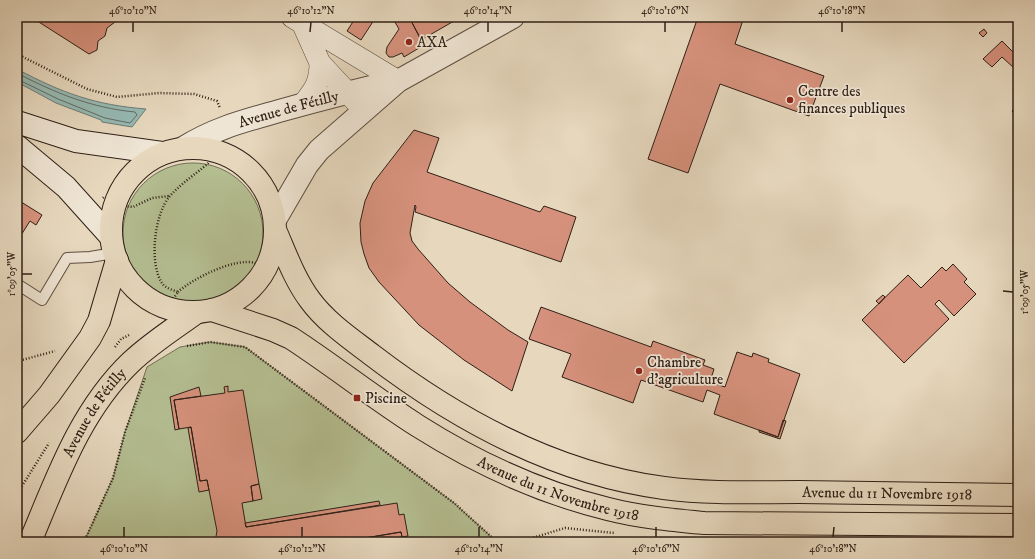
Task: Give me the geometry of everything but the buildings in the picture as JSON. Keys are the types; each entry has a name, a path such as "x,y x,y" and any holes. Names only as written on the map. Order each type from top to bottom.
{"main road":[{"path":"17,432 49,395 90,338 100,321 114,250 112,219 116,201 124,186 134,172 147,161 162,153 183,148 208,149 220,152 237,160 251,171 263,186 271,202 275,226 273,252 265,270 255,284 243,296 228,305 204,311"},
{"name":"Avenue du 11 Novembre 1918","path":"275,226 292,267 310,300 327,318 406,381 465,418 514,442 585,470 639,484 705,491 1018,495"},
{"path":"114,250 125,276 136,289 150,300 172,300"},
{"name":"Avenue du 11 Novembre 1918","path":"172,300 204,311 273,330 291,338 418,426 472,456 538,486 607,509 663,519 704,523 1018,525"},
{"name":"Avenue de Fétilly","path":"30,542 70,448 96,405 131,362 172,331 204,311"}],"street":[{"name":"Avenue de Fétilly","path":"275,226 307,165 315,155 398,81 513,17"},
{"path":"297,21 398,81"},
{"path":"297,21 320,63 364,111"},
{"path":"303,104 313,92 320,78 320,63"},
{"name":"Avenue de Fétilly","path":"183,148 202,136 224,127 346,92 398,81"},
{"path":"17,122 76,141 162,153"},
{"path":"17,146 66,186 114,250"}],"lane":[{"path":"17,284 42,300 67,258 90,258 114,250"}],"path":[{"path":"17,54 87,89 117,97 159,93 194,94 217,101 220,110"},
{"path":"212,160 170,196 159,217 156,236 156,272 172,300 196,280 216,269 255,263 265,270 275,274 292,267"},
{"path":"172,331 180,347 210,342 245,347 454,503 497,542"},
{"path":"84,542 113,478 125,432 147,374"}],"green space":[{"path":"193,163 213,166 220,169 232,175 247,189 260,213 263,233 260,253 257,260 251,272 237,287 213,300 193,303 173,300 166,297 154,291 139,277 126,253 123,233 126,213 129,206 135,194 149,179 173,166"},
{"path":"210,342 245,347 454,503 497,542 84,542 113,478 125,432 147,367 180,347"}],"water":[{"path":"17,69 49,85 95,101 146,109 132,127 102,122 101,120 56,103 17,82"}],"place":[{"name":"AXA","path":"409,42"},
{"name":"Centre des finances publiques","path":"790,100"},
{"name":"Chambre d'agriculture","path":"639,371"},
{"name":"Piscine","path":"357,398"}]}
